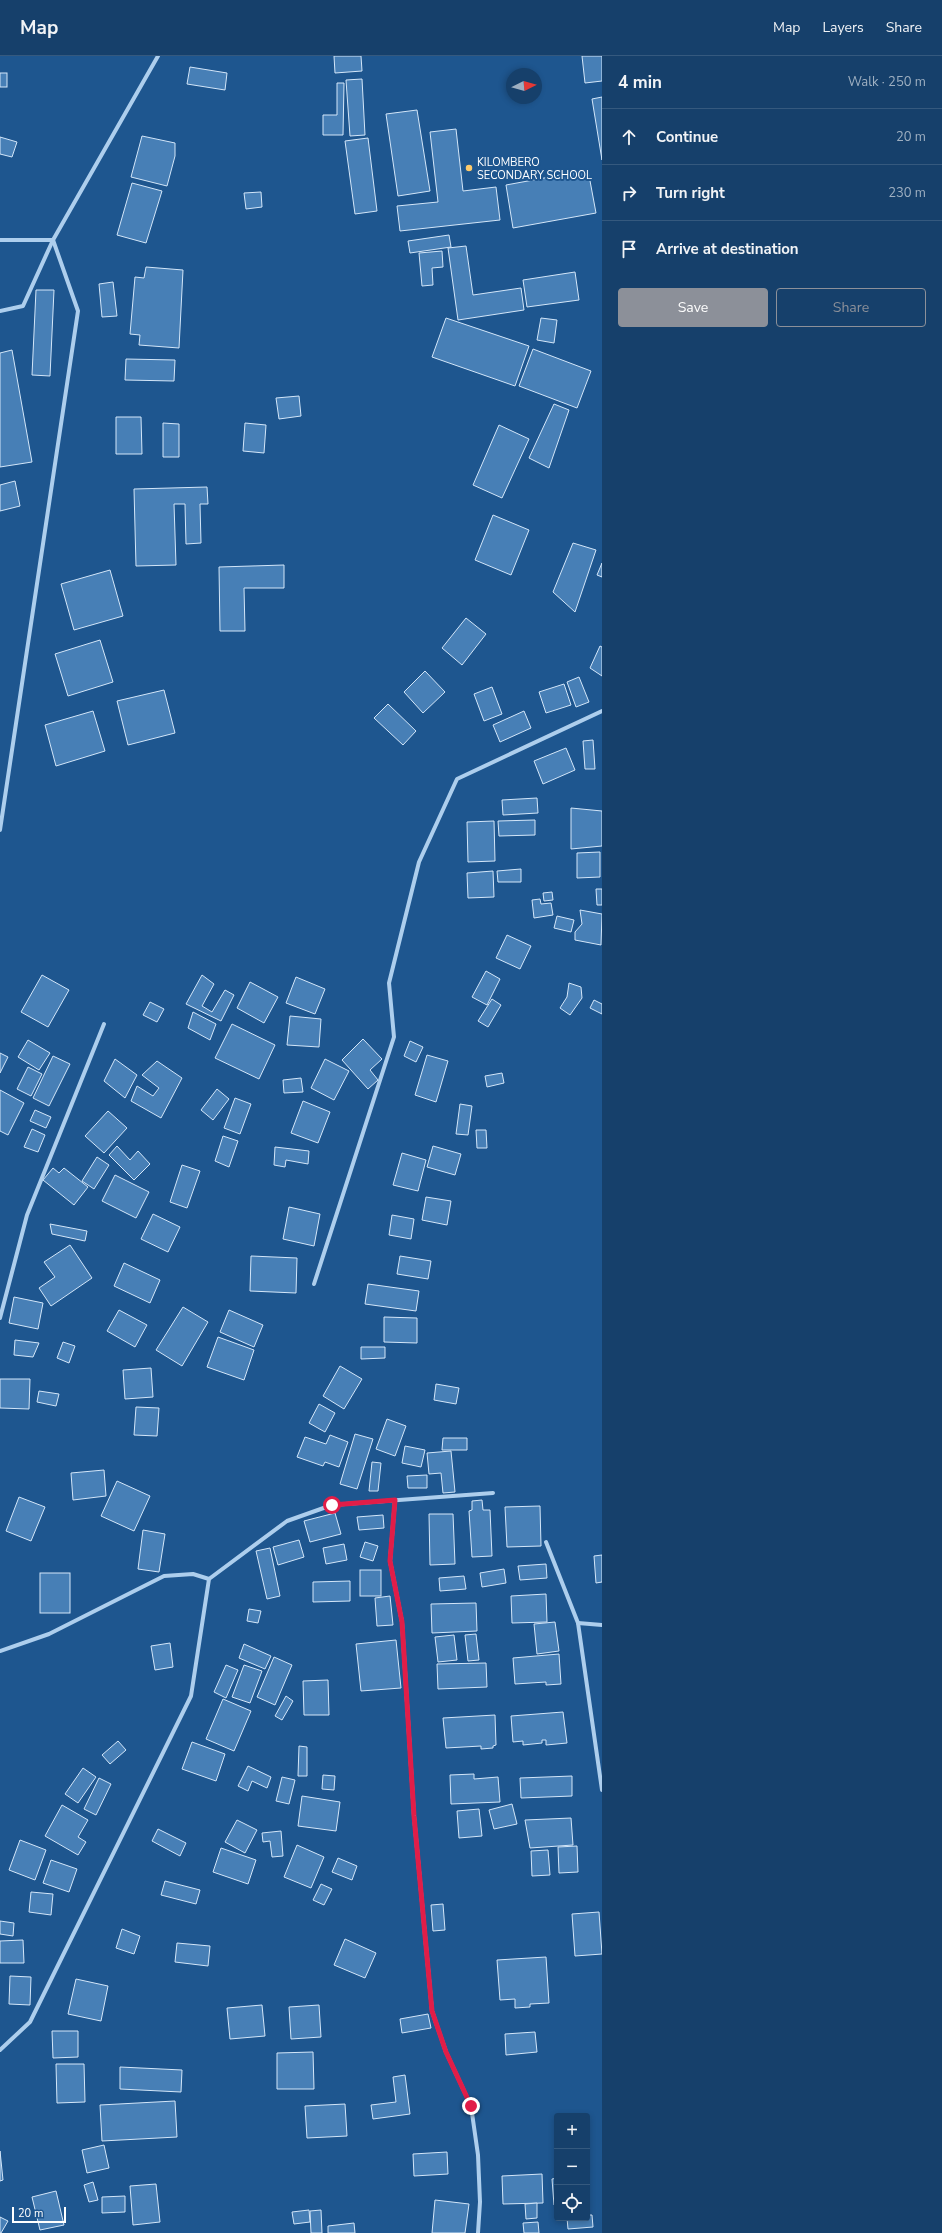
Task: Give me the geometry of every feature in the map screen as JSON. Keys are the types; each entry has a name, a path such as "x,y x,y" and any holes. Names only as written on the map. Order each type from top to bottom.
{"street":[{"path":"0,311 23,306 53,240 158,56"},
{"path":"0,240 53,240"},
{"path":"0,830 78,311 53,240"},
{"path":"314,1284 394,1037 389,983 418,862 457,778 602,711"},
{"path":"0,1318 27,1215 104,1024"},
{"path":"0,2050 30,2022 191,1696 209,1579 287,1521 332,1505 493,1493"},
{"path":"395,1500 390,1561 402,1622 414,1816 432,2011 446,2052 471,2106 478,2155 480,2202 478,2233"},
{"path":"546,1542 578,1624 602,1790"},
{"path":"0,1651 49,1634 164,1576 193,1574 209,1579"},
{"path":"578,1624 602,1625"}],"building":[{"path":"334,56 361,56 362,71 335,73"},
{"path":"582,56 602,56 602,81 585,83"},
{"path":"190,67 227,73 225,90 187,84"},
{"path":"0,73 7,73 7,87 0,87"},
{"path":"362,79 365,135 350,136 346,80"},
{"path":"337,83 344,83 343,135 323,135 323,115 337,115"},
{"path":"602,97 602,160 592,99"},
{"path":"417,110 430,191 398,196 386,114"},
{"path":"456,129 463,191 496,187 500,220 400,231 397,206 438,202 430,132"},
{"path":"142,136 175,143 175,156 167,186 131,177"},
{"path":"0,137 17,142 12,157 0,154"},
{"path":"368,138 377,211 355,214 345,141"},
{"path":"588,170 596,213 513,228 506,185"},
{"path":"132,183 162,191 146,243 117,235"},
{"path":"261,192 262,207 246,209 244,193"},
{"path":"449,235 451,247 410,253 408,241"},
{"path":"466,246 473,295 521,288 524,310 458,320 448,248"},
{"path":"442,251 443,267 432,268 433,285 422,286 419,253"},
{"path":"146,267 183,270 179,348 139,345 140,335 130,334 135,277 144,278"},
{"path":"575,272 579,300 527,307 523,280"},
{"path":"113,282 117,316 102,317 99,284"},
{"path":"36,290 54,290 50,376 32,375"},
{"path":"446,318 529,346 515,386 432,357"},
{"path":"541,318 557,320 554,343 537,340"},
{"path":"533,349 591,371 577,408 519,386"},
{"path":"12,350 32,462 0,467 0,353"},
{"path":"126,359 175,360 174,381 125,380"},
{"path":"299,396 301,416 279,419 276,398"},
{"path":"554,404 569,410 549,468 529,458"},
{"path":"116,417 141,417 142,454 116,454"},
{"path":"163,423 179,424 179,457 163,457"},
{"path":"245,423 266,425 264,453 243,451"},
{"path":"499,425 529,439 502,498 473,485"},
{"path":"15,481 20,506 0,511 0,485"},
{"path":"207,487 208,504 200,504 201,543 186,544 185,504 174,504 176,565 136,566 134,489"},
{"path":"493,515 529,530 511,575 475,560"},
{"path":"573,543 596,550 575,612 553,592"},
{"path":"602,563 602,577 597,575"},
{"path":"284,565 284,588 244,588 245,631 220,631 219,567"},
{"path":"110,570 123,616 74,630 61,584"},
{"path":"466,618 486,634 462,665 442,648"},
{"path":"100,640 113,682 68,696 55,654"},
{"path":"600,646 602,647 602,676 590,668"},
{"path":"425,671 445,692 423,713 404,692"},
{"path":"579,677 589,702 576,707 567,682"},
{"path":"564,684 571,705 546,713 539,692"},
{"path":"492,687 502,714 484,721 474,694"},
{"path":"164,690 175,733 128,745 117,701"},
{"path":"388,704 416,731 403,745 374,718"},
{"path":"93,711 105,751 56,766 45,725"},
{"path":"524,711 531,728 500,742 493,725"},
{"path":"593,740 595,769 585,769 583,741"},
{"path":"566,748 575,770 543,784 534,761"},
{"path":"537,798 538,813 503,815 502,800"},
{"path":"571,808 602,811 602,846 571,849"},
{"path":"535,820 535,835 499,836 498,821"},
{"path":"494,821 495,861 468,862 467,822"},
{"path":"600,852 600,877 577,878 577,853"},
{"path":"521,869 521,882 498,882 497,871"},
{"path":"493,871 494,897 468,898 467,873"},
{"path":"596,889 602,889 602,905 597,905"},
{"path":"552,892 553,900 544,901 543,893"},
{"path":"540,899 541,904 551,903 553,915 534,918 532,900"},
{"path":"580,910 602,914 601,945 575,940 575,932 582,924"},
{"path":"557,916 574,920 571,932 554,928"},
{"path":"507,935 531,946 520,969 496,958"},
{"path":"486,971 500,979 487,1005 472,997"},
{"path":"42,975 69,990 48,1027 21,1012"},
{"path":"202,975 214,984 202,1006 212,1012 225,990 234,995 221,1021 186,1004"},
{"path":"296,977 325,989 315,1014 286,1003"},
{"path":"250,982 278,997 264,1023 237,1008"},
{"path":"569,983 581,987 582,998 570,1015 560,1008 567,997"},
{"path":"492,999 501,1005 488,1027 478,1021"},
{"path":"594,1000 602,1004 602,1014 590,1008"},
{"path":"150,1002 164,1009 157,1022 143,1015"},
{"path":"193,1012 216,1024 210,1040 188,1028"},
{"path":"290,1016 321,1019 319,1047 287,1045"},
{"path":"232,1024 275,1045 259,1079 215,1058"},
{"path":"363,1039 382,1059 370,1070 378,1080 368,1089 342,1060"},
{"path":"28,1040 50,1053 39,1070 18,1057"},
{"path":"410,1041 423,1047 416,1062 404,1056"},
{"path":"0,1053 8,1057 0,1073"},
{"path":"427,1055 448,1061 436,1102 415,1095"},
{"path":"53,1056 70,1064 49,1106 33,1098"},
{"path":"115,1059 137,1075 125,1098 104,1081"},
{"path":"325,1059 349,1071 334,1100 311,1088"},
{"path":"157,1061 182,1078 161,1118 131,1101 137,1086 153,1096 159,1088 142,1075"},
{"path":"28,1067 42,1074 31,1096 17,1089"},
{"path":"502,1073 504,1083 487,1087 485,1076"},
{"path":"301,1078 303,1092 284,1093 283,1080"},
{"path":"217,1089 229,1099 213,1120 201,1110"},
{"path":"0,1090 24,1103 8,1135 0,1131"},
{"path":"235,1098 251,1104 240,1134 224,1128"},
{"path":"303,1101 330,1112 318,1143 291,1133"},
{"path":"460,1104 472,1106 468,1135 456,1134"},
{"path":"35,1110 51,1117 46,1128 30,1121"},
{"path":"108,1111 127,1128 104,1153 85,1136"},
{"path":"32,1129 45,1135 38,1152 24,1147"},
{"path":"476,1130 486,1130 487,1148 477,1148"},
{"path":"223,1136 238,1141 229,1167 215,1161"},
{"path":"117,1146 130,1160 138,1151 150,1164 134,1180 109,1155"},
{"path":"433,1146 461,1154 455,1175 427,1167"},
{"path":"275,1147 309,1151 308,1164 286,1160 285,1167 274,1165"},
{"path":"402,1153 426,1160 418,1191 393,1185"},
{"path":"97,1157 109,1165 94,1189 82,1181"},
{"path":"182,1165 200,1171 187,1208 170,1202"},
{"path":"53,1168 59,1173 64,1168 88,1187 74,1205 43,1180"},
{"path":"115,1175 149,1192 136,1218 102,1201"},
{"path":"426,1197 451,1201 447,1225 422,1220"},
{"path":"289,1207 320,1214 314,1246 283,1239"},
{"path":"153,1214 180,1227 168,1252 141,1239"},
{"path":"392,1215 414,1219 411,1239 389,1235"},
{"path":"50,1224 87,1231 85,1241 52,1234"},
{"path":"70,1245 92,1278 51,1306 39,1288 55,1277 44,1262"},
{"path":"251,1256 297,1258 296,1293 250,1291"},
{"path":"400,1256 431,1261 428,1279 397,1274"},
{"path":"124,1263 160,1280 150,1303 114,1286"},
{"path":"368,1284 419,1291 416,1311 365,1304"},
{"path":"14,1297 43,1303 38,1329 9,1323"},
{"path":"183,1307 208,1322 182,1366 156,1350"},
{"path":"119,1310 147,1325 135,1347 107,1331"},
{"path":"229,1310 263,1325 254,1347 220,1332"},
{"path":"384,1317 417,1318 417,1343 384,1342"},
{"path":"218,1337 254,1350 244,1380 207,1367"},
{"path":"15,1340 39,1343 33,1357 14,1355"},
{"path":"63,1342 75,1346 69,1363 57,1358"},
{"path":"361,1347 385,1347 385,1358 361,1359"},
{"path":"340,1366 362,1379 344,1409 323,1396"},
{"path":"151,1368 153,1397 125,1399 123,1370"},
{"path":"0,1379 30,1379 29,1409 0,1408"},
{"path":"436,1384 459,1388 456,1404 434,1400"},
{"path":"39,1391 59,1394 56,1406 37,1402"},
{"path":"319,1404 335,1413 325,1432 309,1423"},
{"path":"136,1407 159,1408 157,1436 134,1435"},
{"path":"387,1419 406,1426 395,1456 376,1449"},
{"path":"355,1434 373,1439 357,1489 340,1484"},
{"path":"330,1435 348,1442 339,1467 325,1462 323,1466 297,1457 305,1437 326,1444"},
{"path":"443,1438 467,1438 467,1450 442,1450"},
{"path":"405,1446 425,1450 421,1467 402,1463"},
{"path":"451,1451 455,1492 443,1493 441,1473 429,1474 427,1453"},
{"path":"372,1462 381,1463 378,1491 369,1491"},
{"path":"104,1470 106,1496 73,1500 71,1473"},
{"path":"427,1475 427,1488 408,1488 407,1476"},
{"path":"117,1481 150,1496 134,1531 101,1516"},
{"path":"19,1497 45,1507 31,1541 6,1531"},
{"path":"482,1500 483,1510 490,1510 492,1556 472,1557 469,1511 472,1510 472,1501"},
{"path":"540,1506 541,1546 507,1547 505,1507"},
{"path":"335,1513 341,1534 310,1542 304,1521"},
{"path":"429,1514 453,1514 455,1564 430,1565"},
{"path":"383,1515 384,1528 359,1530 357,1517"},
{"path":"143,1530 165,1534 159,1572 138,1569"},
{"path":"299,1540 304,1557 278,1565 273,1547"},
{"path":"365,1542 378,1546 373,1561 360,1557"},
{"path":"344,1544 347,1560 326,1564 323,1548"},
{"path":"270,1548 280,1596 267,1599 256,1551"},
{"path":"602,1555 602,1582 596,1583 594,1556"},
{"path":"546,1564 547,1578 520,1580 518,1566"},
{"path":"504,1569 506,1583 482,1587 480,1573"},
{"path":"360,1570 381,1570 381,1596 360,1596"},
{"path":"40,1573 70,1573 70,1613 40,1613"},
{"path":"464,1576 466,1589 440,1591 439,1578"},
{"path":"350,1581 350,1601 313,1602 313,1582"},
{"path":"546,1594 547,1622 512,1623 511,1596"},
{"path":"390,1596 393,1625 377,1626 375,1598"},
{"path":"476,1603 477,1631 432,1633 431,1604"},
{"path":"249,1609 261,1611 258,1623 247,1621"},
{"path":"555,1622 559,1651 537,1654 534,1624"},
{"path":"476,1634 479,1660 468,1661 465,1635"},
{"path":"454,1635 457,1660 438,1662 435,1637"},
{"path":"396,1640 401,1688 361,1691 356,1644"},
{"path":"170,1643 173,1667 155,1670 151,1646"},
{"path":"244,1644 271,1656 265,1669 239,1658"},
{"path":"559,1654 561,1684 546,1685 546,1682 515,1684 513,1658"},
{"path":"274,1657 292,1665 275,1705 257,1697"},
{"path":"486,1663 487,1687 438,1689 437,1664"},
{"path":"226,1665 238,1670 226,1698 214,1692"},
{"path":"244,1665 262,1671 250,1703 232,1697"},
{"path":"328,1680 329,1715 304,1715 303,1681"},
{"path":"286,1696 293,1701 282,1720 275,1716"},
{"path":"223,1699 251,1711 234,1751 206,1739"},
{"path":"563,1712 567,1743 546,1745 546,1740 542,1740 542,1743 523,1745 523,1741 513,1742 511,1716"},
{"path":"495,1715 496,1745 493,1746 493,1748 481,1749 481,1746 446,1748 443,1718"},
{"path":"118,1741 126,1750 110,1764 102,1755"},
{"path":"192,1742 225,1754 216,1781 182,1769"},
{"path":"299,1746 307,1747 307,1776 298,1776"},
{"path":"248,1766 271,1777 267,1788 252,1781 248,1791 238,1786"},
{"path":"83,1768 96,1777 78,1803 65,1794"},
{"path":"474,1774 474,1779 498,1777 500,1802 451,1804 450,1775"},
{"path":"323,1775 335,1776 334,1790 322,1789"},
{"path":"572,1776 572,1796 521,1798 520,1778"},
{"path":"282,1777 295,1780 289,1804 276,1801"},
{"path":"99,1778 111,1784 96,1815 84,1809"},
{"path":"302,1796 340,1802 336,1831 298,1826"},
{"path":"512,1804 517,1824 494,1829 489,1810"},
{"path":"62,1805 88,1820 78,1837 86,1842 78,1855 45,1836"},
{"path":"479,1809 482,1836 459,1838 457,1811"},
{"path":"571,1818 573,1845 530,1848 525,1820"},
{"path":"237,1820 257,1830 245,1853 225,1842"},
{"path":"158,1829 186,1843 180,1856 152,1841"},
{"path":"281,1831 283,1856 272,1857 270,1841 263,1842 262,1833"},
{"path":"20,1840 46,1850 35,1880 9,1870"},
{"path":"297,1845 324,1857 311,1888 284,1877"},
{"path":"577,1846 578,1872 559,1873 558,1847"},
{"path":"221,1848 256,1860 248,1884 213,1872"},
{"path":"548,1850 550,1875 532,1876 531,1851"},
{"path":"338,1858 357,1866 352,1880 332,1872"},
{"path":"51,1860 77,1869 69,1892 43,1883"},
{"path":"165,1881 200,1890 196,1904 161,1895"},
{"path":"321,1884 332,1889 324,1905 313,1900"},
{"path":"31,1892 53,1894 51,1915 29,1912"},
{"path":"443,1904 445,1930 433,1931 431,1905"},
{"path":"599,1912 602,1954 575,1956 572,1914"},
{"path":"0,1921 14,1923 13,1936 0,1934"},
{"path":"122,1929 140,1936 134,1954 116,1948"},
{"path":"345,1939 376,1953 365,1978 334,1965"},
{"path":"23,1940 24,1963 0,1963 0,1941"},
{"path":"177,1943 210,1946 208,1966 175,1962"},
{"path":"546,1957 549,2003 530,2004 530,2007 515,2008 515,1999 500,2000 497,1960"},
{"path":"10,1976 31,1977 30,2005 9,2004"},
{"path":"76,1979 108,1986 101,2021 68,2014"},
{"path":"262,2005 265,2036 230,2039 227,2008"},
{"path":"319,2005 321,2037 291,2039 289,2007"},
{"path":"428,2014 431,2028 402,2033 400,2019"},
{"path":"52,2031 78,2031 78,2057 53,2058"},
{"path":"535,2032 537,2052 506,2055 505,2034"},
{"path":"313,2052 314,2089 277,2089 277,2053"},
{"path":"56,2064 84,2064 85,2102 57,2103"},
{"path":"120,2067 182,2070 181,2092 120,2089"},
{"path":"405,2075 410,2114 373,2119 371,2105 396,2102 393,2077"},
{"path":"175,2101 177,2137 102,2141 100,2105"},
{"path":"345,2104 347,2136 307,2138 305,2106"},
{"path":"104,2145 109,2168 87,2173 82,2150"},
{"path":"0,2151 3,2180 0,2181"},
{"path":"447,2152 448,2174 414,2176 413,2154"},
{"path":"542,2174 543,2203 503,2204 502,2176"},
{"path":"552,2179 554,2179 554,2205"},
{"path":"93,2182 98,2200 89,2202 84,2185"},
{"path":"156,2184 160,2222 133,2225 130,2186"},
{"path":"56,2191 64,2225 40,2230 32,2197"},
{"path":"125,2196 125,2212 102,2213 102,2197"},
{"path":"435,2200 469,2204 465,2233 432,2233"},
{"path":"537,2203 537,2218 526,2219 525,2204"},
{"path":"309,2210 310,2222 294,2224 292,2212"},
{"path":"321,2210 322,2233 311,2233 310,2211"},
{"path":"590,2215 592,2215 593,2227 568,2229 567,2221 590,2221"},
{"path":"0,2217 8,2221 1,2233 0,2233"},
{"path":"538,2222 539,2233 524,2233 523,2223"},
{"path":"354,2223 355,2233 328,2233 328,2226"}],"place":[{"name":"KILOMBERO SECONDARY SCHOOL","path":"469,168"}],"route":[{"path":"332,1505 395,1500 390,1561 402,1622 414,1816 432,2011 446,2052 471,2106"}]}
